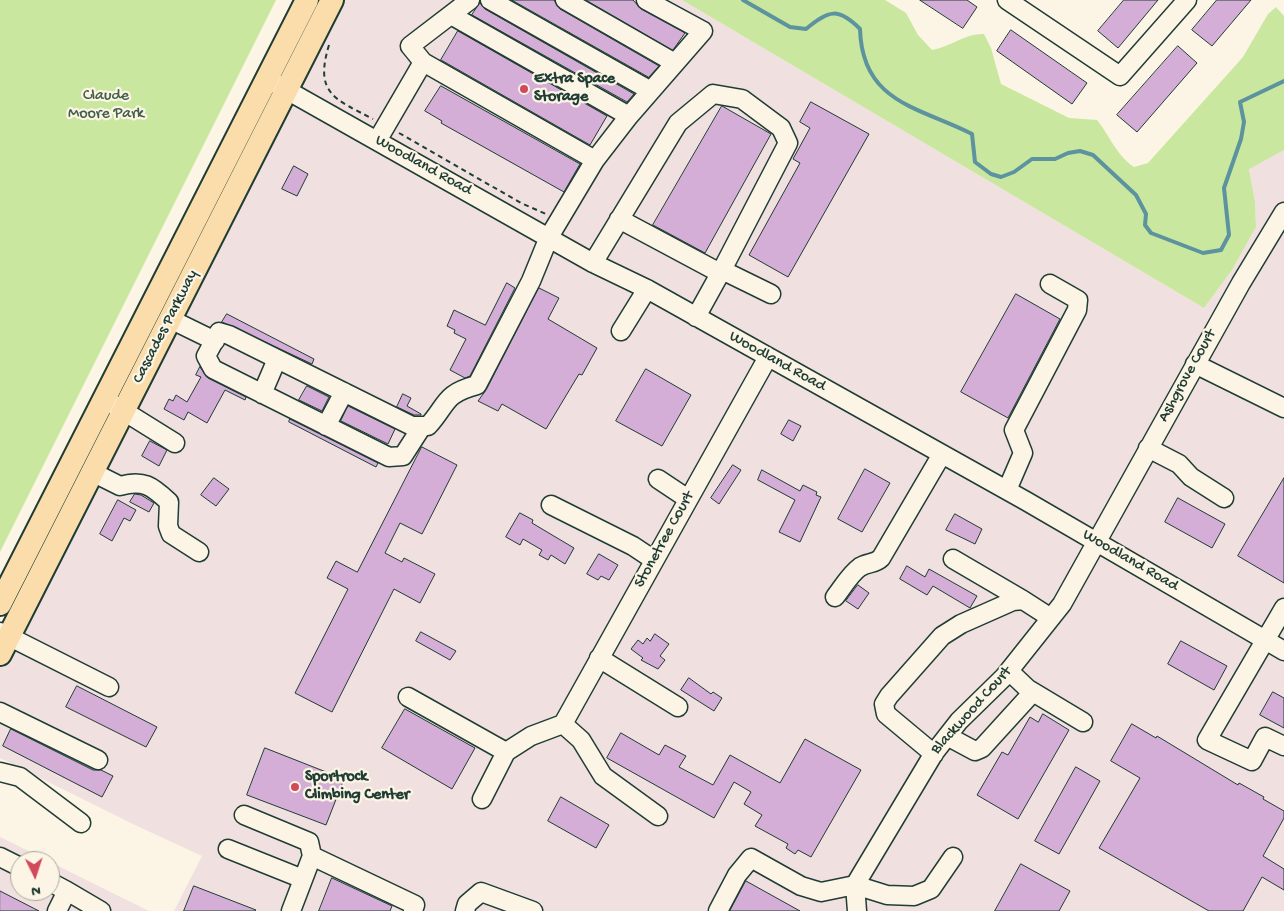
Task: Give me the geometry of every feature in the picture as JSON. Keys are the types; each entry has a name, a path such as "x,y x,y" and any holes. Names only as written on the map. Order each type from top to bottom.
{"main road":[{"name":"Cascades Parkway","path":"0,604 114,406 170,319 277,85 307,0"},
{"name":"Cascades Parkway","path":"3,641 92,472 114,406 277,85 332,0"}],"street":[{"path":"470,0 410,46 423,62 595,160"},
{"path":"490,0 651,91"},
{"path":"565,0 675,63"},
{"path":"421,428 403,456 389,457 213,369 206,356 220,332 412,426 421,428 428,426 437,416 449,396 477,385 531,281 549,237 595,160 629,116 702,31 646,0"},
{"path":"1007,0 1120,76 1187,0"},
{"path":"451,14 629,116"},
{"path":"377,141 423,62"},
{"name":"Woodland Road","path":"277,85 593,263 647,289 1007,490 1284,651"},
{"path":"593,263 678,123 713,94 742,99 781,128 788,143 696,317"},
{"name":"Ashgrove Court","path":"1095,542 1195,364 1284,212"},
{"path":"619,219 771,294"},
{"path":"1007,490 1023,453 1014,430 1078,310 1078,300 1050,284"},
{"path":"622,331 647,289"},
{"path":"170,319 215,341"},
{"name":"Stonetree Court","path":"563,724 768,357"},
{"path":"262,394 278,359"},
{"path":"1195,364 1284,408"},
{"path":"326,426 344,392"},
{"path":"114,406 175,444"},
{"path":"1148,448 1179,464 1192,477 1224,498"},
{"path":"835,597 854,572 865,564 876,562 881,558 942,454"},
{"path":"92,472 120,486 135,482 144,483 160,493 169,502 168,526 171,534 199,552"},
{"path":"658,479 688,500"},
{"path":"551,505 633,546 654,560"},
{"name":"Blackwood Court","path":"855,885 934,754 947,736 1009,671 1062,604 1095,542"},
{"path":"953,559 1051,618"},
{"path":"934,754 886,714 884,704 942,636 960,624 1003,604 1023,600"},
{"path":"1284,608 1208,740 1252,761 1265,736 1284,746"},
{"path":"3,641 109,687"},
{"path":"599,658 678,707"},
{"path":"1009,671 1033,692 1082,722"},
{"path":"947,736 975,751 982,748 1033,692"},
{"path":"408,697 506,752"},
{"path":"0,712 98,760"},
{"path":"482,798 506,752 531,736 563,724 581,740 603,776 658,816"},
{"path":"0,772 20,777 82,823"},
{"path":"244,815 309,842 312,856 291,911"},
{"path":"228,848 303,879"},
{"path":"312,856 415,905 413,911"},
{"path":"718,911 737,875 751,858 801,886 821,892 855,885 887,895 914,896 931,889 953,857"},
{"path":"855,885 857,911"},
{"path":"60,887 101,911"},
{"path":"57,911 67,891"},
{"path":"465,911 468,904 481,892 533,911"}],"path":[{"path":"332,37 324,65 327,90 338,99 521,202 560,220"}],"shaded area":[{"path":"332,0 682,0 1204,308 1232,270 1256,227 1255,202 1249,168 1284,150 1284,911 174,911 202,856 0,758 0,654"},
{"path":"0,837 29,851 10,851 10,901 60,901 60,867 149,911 0,911"}],"green space":[{"name":"Claude Moore Park","path":"0,0 276,0 0,552"},
{"path":"682,0 885,0 906,13 918,35 932,50 977,34 984,34 991,48 1001,84 1069,118 1097,120 1122,157 1134,167 1148,163 1243,57 1268,14 1276,7 1284,16 1284,150 1249,169 1255,202 1256,227 1232,270 1204,308"}],"building":[{"path":"512,0 554,0 560,9 659,66 649,77"},
{"path":"586,0 633,0 641,9 685,33 673,50"},
{"path":"920,0 967,0 977,7 963,28"},
{"path":"1124,0 1158,0 1118,48 1098,31"},
{"path":"1217,0 1251,0 1212,46 1192,30"},
{"path":"480,3 485,9 634,94 627,102 472,15"},
{"path":"1011,30 1087,83 1072,104 997,51"},
{"name":"Extra Space Storage","path":"458,31 607,116 590,145 441,60"},
{"path":"1178,46 1197,63 1137,132 1117,115"},
{"path":"441,86 580,164 564,192 441,123 442,121 425,111"},
{"path":"811,102 869,134 788,277 749,255 800,163 793,159 810,128 800,122"},
{"path":"722,106 771,134 705,253 653,225"},
{"path":"294,166 308,174 297,196 282,189"},
{"path":"507,283 515,288 470,376 465,378 450,370 466,339 454,333 455,330 447,326 454,310 485,325"},
{"path":"539,288 559,298 548,319 597,348 582,375 579,374 546,429 502,404 498,411 478,401 486,390"},
{"path":"1016,294 1060,319 1008,418 961,392"},
{"path":"227,314 314,359 312,364 222,322"},
{"path":"200,367 208,378 246,397 245,400 225,390 207,423 188,412 184,420 164,409 169,399 173,401 176,395 187,402 201,377 196,375"},
{"path":"646,369 691,395 662,446 616,421"},
{"path":"307,386 329,397 322,411 299,400"},
{"path":"403,394 411,398 407,406 421,415 414,415 397,407"},
{"path":"348,406 395,429 388,444 341,421"},
{"path":"290,419 378,463 376,467 289,422"},
{"path":"789,420 801,426 793,441 781,434"},
{"path":"150,441 167,450 159,466 142,456"},
{"path":"422,447 457,465 422,534 400,523 385,553 402,562 404,558 435,574 420,603 394,589 332,712 295,693 348,589 327,578 336,561 357,572"},
{"path":"733,465 741,470 719,504 711,498"},
{"path":"865,469 890,483 862,532 838,519"},
{"path":"762,470 800,491 803,485 817,492 816,495 821,497 800,542 779,532 795,500 758,480"},
{"path":"214,478 229,489 216,506 201,495"},
{"path":"1284,478 1284,583 1238,556"},
{"path":"135,494 141,495 154,503 149,512 130,502"},
{"path":"1178,498 1225,524 1212,548 1165,522"},
{"path":"118,500 136,510 130,521 124,518 112,541 100,534"},
{"path":"520,513 533,520 532,523 574,548 565,564 551,555 548,560 539,555 542,550 523,539 520,545 506,537"},
{"path":"955,514 982,529 975,544 946,530"},
{"path":"599,554 618,565 609,580 601,576 598,580 587,574"},
{"path":"907,566 925,577 929,569 977,596 970,608 933,586 927,595 900,579"},
{"path":"858,585 869,593 858,609 846,601"},
{"path":"421,632 456,651 450,660 416,641"},
{"path":"655,634 669,644 660,656 665,660 658,669 641,660 643,658 631,649 638,640 643,644 647,638 650,641"},
{"path":"1181,641 1227,666 1214,690 1168,664"},
{"path":"689,678 711,694 713,692 722,698 714,711 681,690"},
{"path":"77,686 157,727 146,747 66,707"},
{"path":"1273,692 1284,698 1284,728 1260,715"},
{"path":"405,709 475,748 452,789 382,748"},
{"path":"1043,714 1069,730 1018,819 977,795 1002,752 1008,755 1030,717 1038,722"},
{"path":"1132,724 1156,738 1157,736 1238,785 1239,783 1264,797 1263,799 1284,811 1284,818 1263,856 1284,869 1284,890 1262,877 1243,911 1209,911 1099,848 1140,778 1111,761"},
{"path":"11,729 93,770 101,770 113,776 102,797 3,746"},
{"path":"621,733 659,755 665,745 686,756 679,767 713,785 730,755 780,783 805,739 861,770 811,857 798,850 795,854 786,848 788,844 755,826 762,815 744,804 751,792 734,782 714,818 607,758"},
{"name":"Sportrock Climbing Center","path":"265,748 344,779 326,825 247,795"},
{"path":"1076,767 1100,781 1059,854 1035,841"},
{"path":"561,797 609,825 596,848 548,821"},
{"path":"1021,864 1070,891 1059,911 995,911"},
{"path":"332,878 392,906 390,911 319,911"},
{"path":"746,881 800,911 730,911"},
{"path":"194,886 256,910 184,911"},
{"path":"0,891 10,896 10,901 20,901 39,911 0,911"}],"waterway":[{"path":"743,0 790,27 806,29 827,15 839,14 846,17 860,29 863,54 871,73 882,88 914,108 972,134 975,162 991,174 1001,177 1014,172 1032,159 1055,159 1068,153 1080,151 1093,155 1136,195 1146,214 1145,225 1151,233 1203,253 1221,250 1229,235 1224,188 1241,139 1244,122 1240,102 1284,81"}],"place":[{"name":"Extra Space Storage","path":"524,89"},
{"name":"Sportrock Climbing Center","path":"295,787"}]}
